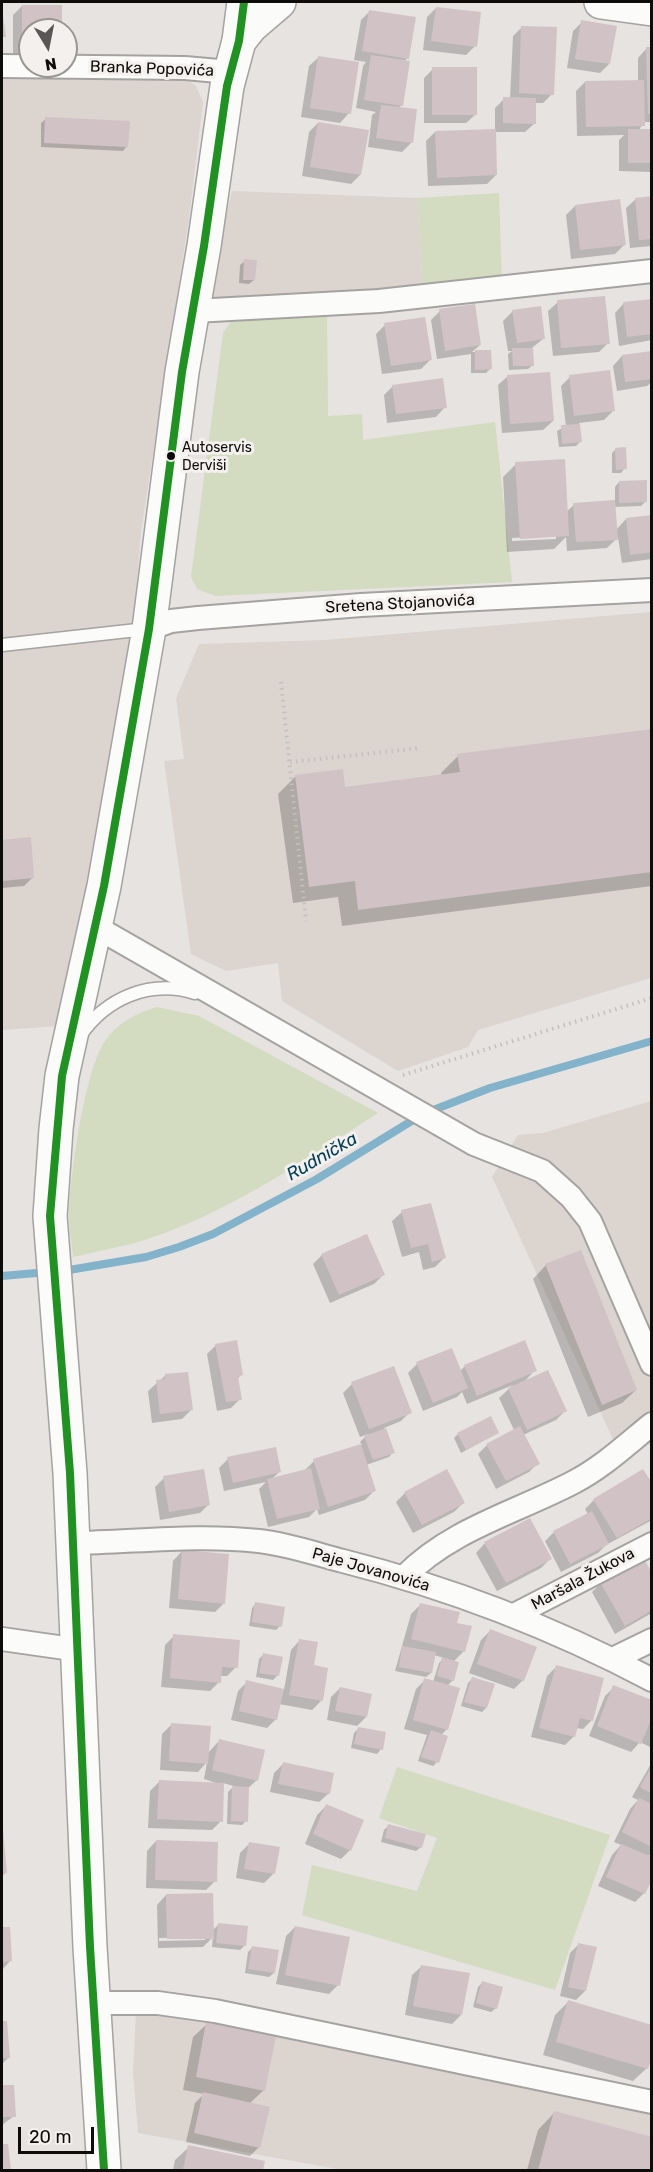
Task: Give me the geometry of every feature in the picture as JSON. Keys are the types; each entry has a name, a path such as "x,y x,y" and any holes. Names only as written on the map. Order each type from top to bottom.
{"main road":[{"name":"Branka Popovića","path":"104,2170 93,2003 74,1543 50,1216 62,1076 96,927 149,628 178,395 194,311 230,72 239,41 244,2"},
{"path":"239,41 251,26 279,2"},
{"path":"601,2 651,9"}],"street":[{"name":"Branka Popovića","path":"2,66 185,68 230,72"},
{"path":"194,311 379,301 651,271"},
{"name":"Sretena Stojanovića","path":"149,628 171,621 361,605 651,590"},
{"path":"96,927 474,1144 542,1171 590,1221 651,1364"},
{"path":"405,1576 421,1560 439,1548 507,1512 584,1476 603,1464 651,1424"},
{"name":"Paje Jovanovića","path":"74,1543 200,1538 261,1541 405,1576 514,1615 613,1659 651,1680"},
{"name":"Maršala Žukova","path":"514,1615 651,1544"},
{"path":"2,1639 79,1650"},
{"path":"613,1659 651,1640"},
{"path":"93,2003 158,2003 215,2011 651,2102"}],"lane":[{"path":"2,645 149,628"},
{"path":"62,1076 81,1035 97,1016 120,999 151,988 177,987 222,1001"}],"path":[{"path":"281,682 306,921"},
{"path":"290,762 421,748"},
{"path":"401,1075 651,998"}],"shaded area":[{"path":"2,75 18,75 18,78 78,78 78,75 182,76 196,86 203,102 189,218 141,532 133,631 60,1026 2,1030"},
{"path":"232,191 417,198 423,291 225,300 212,297 212,276"},
{"path":"651,612 651,978 478,1030 468,1047 398,1071 282,1001 278,963 226,971 191,954 164,761 184,759 176,698 199,644 325,640"},
{"path":"651,1101 651,1443 623,1461 492,1177 518,1135 543,1133"},
{"path":"136,2014 173,2014 651,2114 651,2170 343,2170 138,2133 133,2072"}],"green space":[{"path":"499,193 502,284 423,291 417,198"},
{"path":"327,311 328,416 362,414 363,440 495,422 512,582 215,596 197,589 191,577 223,333 232,320"},
{"path":"157,1007 199,1016 378,1113 230,1204 167,1232 135,1243 73,1257 69,1226 72,1177 85,1100 97,1056 105,1041 121,1024 142,1012"},
{"path":"397,1767 610,1835 555,1990 302,1915 312,1865 417,1891 437,1838 379,1818"}],"building":[{"path":"22,5 62,5 62,18 22,18"},
{"path":"436,7 481,12 477,47 431,41"},
{"path":"2,9 6,37 2,37"},
{"path":"369,10 416,17 409,59 362,51"},
{"path":"581,20 617,26 610,64 575,59"},
{"path":"521,26 557,27 554,95 519,93"},
{"path":"646,47 652,47 652,114 648,114"},
{"path":"371,55 410,61 403,106 364,100"},
{"path":"318,56 359,62 351,114 310,108"},
{"path":"432,67 477,67 477,115 432,115"},
{"path":"644,80 645,126 586,127 585,81"},
{"path":"503,97 536,98 536,124 503,123"},
{"path":"381,105 417,109 413,143 376,138"},
{"path":"45,117 130,121 128,147 44,143"},
{"path":"318,122 369,130 361,175 310,167"},
{"path":"496,129 497,175 437,178 435,131"},
{"path":"628,129 652,129 652,163 628,163"},
{"path":"652,196 652,239 639,240 635,198"},
{"path":"620,199 626,245 580,250 575,205"},
{"path":"244,259 257,260 255,280 243,280"},
{"path":"605,296 610,344 561,348 557,300"},
{"path":"652,299 652,334 627,337 623,302"},
{"path":"475,304 481,345 445,351 439,309"},
{"path":"541,306 545,339 517,343 512,310"},
{"path":"425,317 432,360 391,366 384,323"},
{"path":"512,348 533,348 534,366 513,366"},
{"path":"475,350 491,350 492,369 475,370"},
{"path":"652,351 652,379 625,382 622,355"},
{"path":"610,370 615,411 574,416 569,375"},
{"path":"550,372 554,421 510,424 507,375"},
{"path":"443,378 447,408 396,414 392,385"},
{"path":"580,424 582,442 562,444 561,425"},
{"path":"626,447 627,469 616,470 615,448"},
{"path":"565,459 569,536 520,539 515,462"},
{"path":"647,480 647,502 619,503 619,481"},
{"path":"615,500 618,540 576,542 573,503"},
{"path":"652,515 652,552 630,555 626,518"},
{"path":"652,729 652,872 358,910 355,881 309,887 295,775 343,769 345,787 460,772 457,754"},
{"path":"31,837 34,878 2,881 2,840"},
{"path":"431,1203 446,1258 432,1262 428,1244 411,1248 401,1210"},
{"path":"367,1234 385,1275 339,1295 321,1254"},
{"path":"581,1250 637,1390 602,1405 545,1264"},
{"path":"237,1340 243,1375 238,1376 242,1400 226,1402 215,1344"},
{"path":"525,1340 537,1371 477,1396 464,1365"},
{"path":"452,1348 468,1388 433,1403 416,1362"},
{"path":"394,1366 412,1413 369,1429 351,1382"},
{"path":"548,1370 567,1411 527,1430 508,1388"},
{"path":"188,1372 193,1410 160,1414 156,1380 165,1379 165,1374"},
{"path":"491,1416 499,1433 466,1450 457,1433"},
{"path":"520,1426 540,1464 506,1481 486,1444"},
{"path":"386,1428 395,1453 373,1460 364,1436"},
{"path":"361,1444 376,1491 328,1507 313,1459"},
{"path":"276,1447 281,1472 233,1483 227,1457"},
{"path":"311,1468 320,1509 277,1519 267,1479"},
{"path":"204,1469 210,1505 169,1512 163,1476"},
{"path":"447,1469 465,1503 422,1525 404,1492"},
{"path":"643,1469 652,1483 652,1518 617,1538 593,1499"},
{"path":"592,1511 609,1544 570,1564 553,1531"},
{"path":"530,1518 552,1559 506,1583 484,1542"},
{"path":"182,1550 229,1554 225,1604 178,1599"},
{"path":"643,1557 652,1573 652,1610 625,1626 600,1582"},
{"path":"255,1602 285,1607 282,1627 252,1622"},
{"path":"420,1603 460,1612 457,1623 472,1626 465,1652 411,1639"},
{"path":"490,1629 537,1647 524,1681 477,1664"},
{"path":"173,1634 240,1640 238,1668 222,1667 221,1683 170,1678"},
{"path":"299,1639 318,1642 314,1665 328,1668 323,1701 289,1695"},
{"path":"402,1646 436,1652 432,1673 399,1667"},
{"path":"263,1653 283,1657 279,1676 259,1673"},
{"path":"442,1657 459,1662 454,1681 437,1676"},
{"path":"556,1665 604,1678 593,1721 580,1718 575,1737 539,1728"},
{"path":"472,1677 495,1684 487,1708 464,1702"},
{"path":"424,1678 460,1688 448,1730 413,1720"},
{"path":"246,1680 284,1689 277,1720 239,1711"},
{"path":"613,1685 652,1700 652,1717 641,1744 597,1726"},
{"path":"340,1687 372,1694 367,1717 335,1711"},
{"path":"171,1723 211,1726 208,1764 169,1761"},
{"path":"358,1727 386,1732 383,1750 354,1744"},
{"path":"431,1730 448,1736 439,1763 421,1757"},
{"path":"219,1739 265,1750 258,1781 212,1770"},
{"path":"283,1762 334,1773 330,1794 278,1784"},
{"path":"652,1766 652,1794 640,1787"},
{"path":"159,1780 224,1783 223,1822 157,1819"},
{"path":"232,1786 249,1787 248,1822 231,1821"},
{"path":"639,1798 652,1804 652,1847 622,1832"},
{"path":"326,1804 364,1820 351,1851 313,1834"},
{"path":"2,1819 7,1873 2,1874"},
{"path":"388,1824 426,1834 422,1848 385,1838"},
{"path":"156,1840 218,1842 217,1882 155,1880"},
{"path":"249,1842 280,1847 275,1874 244,1869"},
{"path":"621,1844 652,1857 652,1880 645,1894 606,1877"},
{"path":"213,1893 214,1939 167,1939 166,1894"},
{"path":"218,1923 248,1926 246,1946 216,1943"},
{"path":"295,1926 350,1937 340,1986 285,1975"},
{"path":"2,1927 10,1927 12,1961 2,1962"},
{"path":"578,1943 597,1947 586,1991 568,1987"},
{"path":"252,1946 279,1950 275,1973 248,1969"},
{"path":"421,1965 470,1973 462,2015 413,2006"},
{"path":"482,1981 503,1987 497,2009 476,2003"},
{"path":"568,2000 652,2025 652,2057 648,2069 556,2042"},
{"path":"2,2021 7,2021 10,2058 2,2058"},
{"path":"206,2022 276,2036 265,2091 196,2077"},
{"path":"2,2085 14,2085 16,2117 2,2117"},
{"path":"203,2092 270,2107 260,2148 194,2133"},
{"path":"554,2111 652,2137 652,2170 538,2170"},
{"path":"2,2144 8,2144 11,2170 2,2170"},
{"path":"188,2145 265,2161 263,2170 183,2170"}],"waterway":[{"name":"Rudnička","path":"63,1271 146,1257 213,1234 317,1179 423,1114 490,1088 652,1041"},
{"name":"Rudnička","path":"2,1276 48,1272"}],"transit line":[{"path":"104,2170 90,1947 70,1473 50,1216 62,1076 104,886 149,629 182,372 204,246 227,86 239,41 244,2"}],"place":[{"name":"Autoservis Derviši","path":"171,456"}]}
